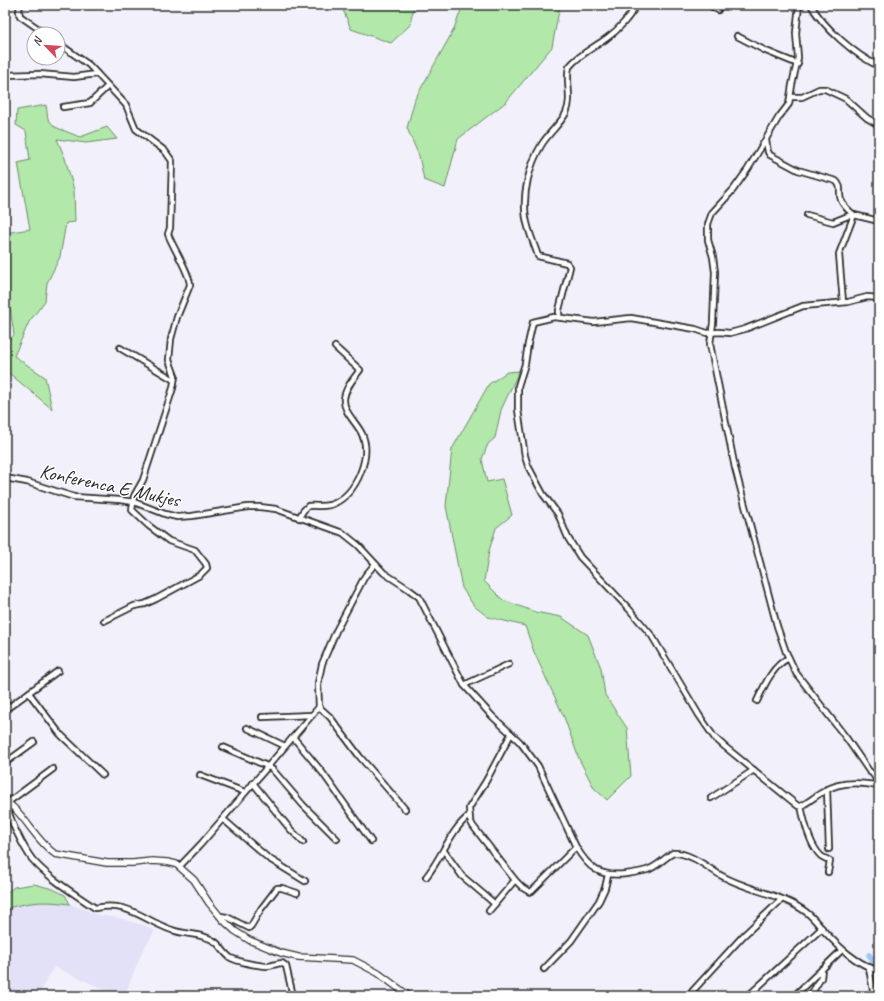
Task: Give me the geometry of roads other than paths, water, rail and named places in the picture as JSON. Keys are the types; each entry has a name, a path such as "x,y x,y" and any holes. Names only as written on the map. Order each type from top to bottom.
{"street":[{"path":"20,5 20,16 34,26"},
{"path":"559,317 560,305 570,267 567,263 538,256 527,224 525,213 530,172 541,145 563,117 567,108 569,67 606,40 621,26 637,5"},
{"path":"709,5 718,10"},
{"path":"799,5 796,33 798,64 792,85 791,97 787,108 779,117 748,169 733,190 714,209 709,220 707,234 715,272 713,323 710,339 711,351 735,468 777,626 789,658 802,682 847,739 870,772 873,774 879,785"},
{"path":"811,5 818,17 853,51 879,66"},
{"path":"737,36 766,51 798,64"},
{"path":"66,49 89,65 98,74 126,105 136,129 166,152 172,161 170,228 168,234 190,279 190,285 177,317 171,339 169,360 174,380 143,480 136,492 132,510 149,526 169,541 195,550 206,564 207,568 200,575 156,599 145,604 134,606 104,621"},
{"path":"5,75 40,74 74,77 98,74"},
{"path":"64,107 90,102 108,86"},
{"path":"791,97 802,97 819,89 825,89 846,99 867,118 879,125"},
{"path":"766,140 768,152 774,158 798,170 839,183 841,200 854,215"},
{"path":"807,215 833,222 854,215 879,221"},
{"path":"843,302 839,254 854,215"},
{"path":"879,298 867,297 843,302 803,306 736,332 711,333 634,318 594,322 559,317 544,319 533,322 528,344 526,364 520,379 518,394 518,410 522,445 528,466 547,501 558,514 568,538 580,557 652,636 699,715 714,737 796,806 801,806 827,789 852,783 879,785"},
{"path":"299,518 303,510 308,506 326,506 337,502 344,497 356,481 365,456 362,434 348,412 344,399 350,384 360,370 335,347"},
{"path":"120,348 174,380"},
{"name":"Konferenca E Mukjes","path":"5,478 27,482 74,497 134,502 177,517 248,507 260,507 276,510 343,533 358,545 384,573 418,597 464,685 492,716 512,734 531,756 541,771 576,847 593,868 608,875"},
{"path":"180,866 223,819 319,707 318,683 322,664 336,630 365,576 375,564"},
{"path":"757,701 771,676 782,662 789,658"},
{"path":"464,685 509,664"},
{"path":"5,710 58,671"},
{"path":"29,693 60,734 103,774"},
{"path":"319,707 330,717 360,757 405,809"},
{"path":"262,717 312,715"},
{"path":"247,728 285,746"},
{"path":"512,734 469,808 469,816 473,826 515,880 527,890 532,891 576,847"},
{"path":"292,737 322,772 371,841"},
{"path":"5,763 34,742"},
{"path":"223,747 273,770 303,805 337,839"},
{"path":"6,802 53,769"},
{"path":"711,798 754,770"},
{"path":"873,774 879,771"},
{"path":"200,775 245,792"},
{"path":"253,783 290,829 304,842"},
{"path":"827,789 829,849"},
{"path":"6,802 16,809 36,835 55,854 107,863 160,861 180,866 194,880 220,916 235,931 243,936 281,953 298,957 353,960 371,969 409,996"},
{"path":"6,802 10,817 31,858 50,875 95,908 103,906 116,906 133,910 174,931 204,937 214,941 231,958 267,966 282,963 286,966 293,996"},
{"path":"801,806 805,826 811,840 821,856 830,861 828,872"},
{"path":"426,877 434,868 461,822 469,816"},
{"path":"223,819 268,858 305,881"},
{"path":"444,852 462,876 494,904"},
{"path":"544,970 571,941 599,901 605,888 608,875 648,870 668,856 677,853 696,860 731,880 763,891 805,912 842,950 852,958 874,970 874,996"},
{"path":"489,911 515,880"},
{"path":"220,916 227,917 248,928 251,926 261,909 277,888 279,887 297,893"},
{"path":"688,996 750,929 781,900"},
{"path":"748,996 822,928"},
{"path":"794,996 842,950"},
{"path":"279,963 281,953"},
{"path":"810,996 821,978 822,970"}],"waterway":[{"path":"869,955 876,968 879,993"}]}
